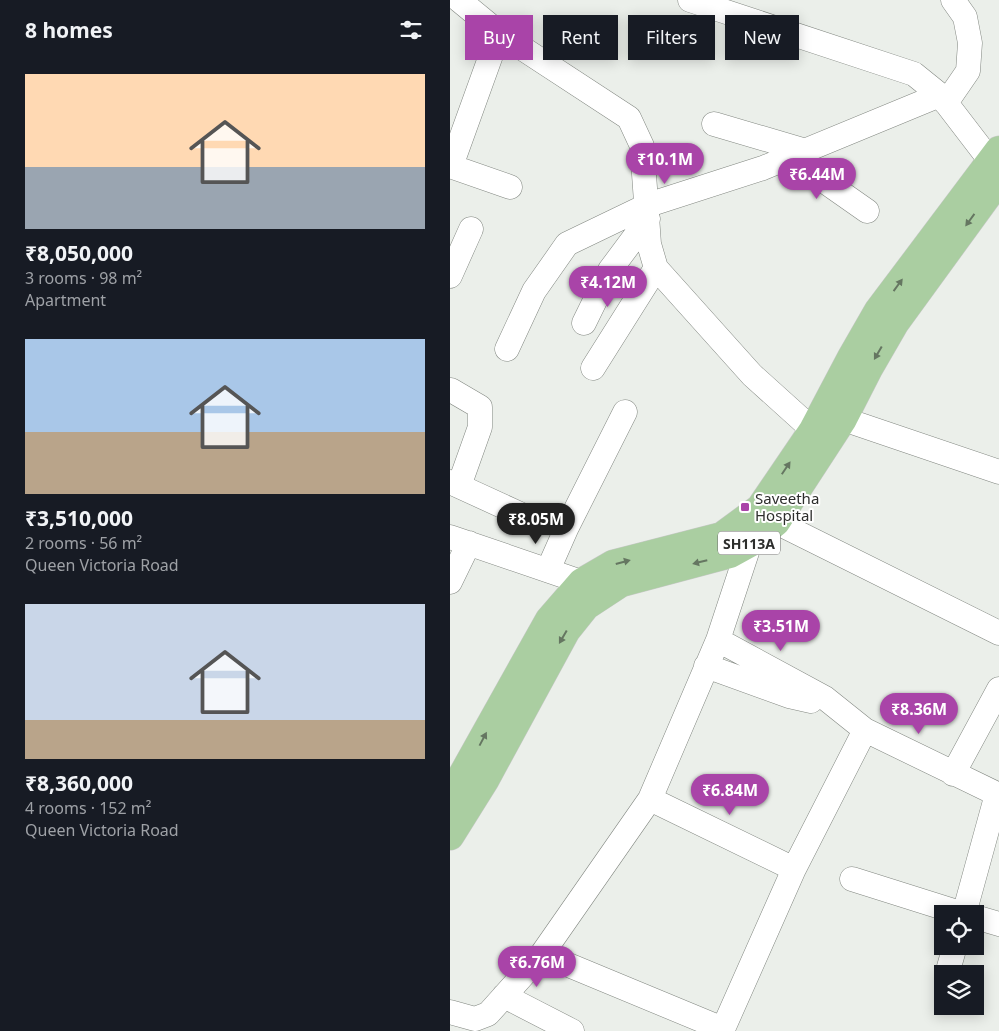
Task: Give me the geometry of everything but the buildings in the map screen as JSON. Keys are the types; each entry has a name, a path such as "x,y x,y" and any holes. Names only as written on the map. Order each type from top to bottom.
{"main road":[{"name":"SH113A","path":"450,797 458,766 549,620 582,582 613,564 722,536 747,532 776,522 843,419 895,323 997,166"},
{"name":"SH113A","path":"450,836 485,780 566,631 586,606 621,583 730,554 747,532 760,508 813,430 878,311 997,166"}],"street":[{"path":"459,0 478,15"},
{"path":"690,0 914,74 943,99 997,166"},
{"path":"507,349 534,291 567,244 943,99 968,71 970,43 965,16 953,0"},
{"path":"533,55 629,118 642,146 649,244 656,268 752,375 813,430"},
{"path":"490,60 450,166 510,187"},
{"path":"714,124 798,154 867,211"},
{"path":"584,323 610,270 648,212"},
{"path":"450,276 471,229"},
{"path":"593,368 656,268"},
{"path":"450,390 480,407 482,417 480,428 455,484 522,515"},
{"path":"548,570 567,527 625,412"},
{"path":"843,419 999,472"},
{"path":"776,522 999,633"},
{"path":"450,1012 473,1025 488,1014 542,954 650,799 718,640 747,532"},
{"path":"450,582 459,540 608,592"},
{"path":"718,640 830,702 865,730 998,795 967,905"},
{"path":"706,666 789,696 819,704 830,702"},
{"path":"953,774 999,689"},
{"path":"542,954 723,1029 794,869 865,730"},
{"path":"650,799 794,869"},
{"path":"852,879 935,905"},
{"path":"984,920 999,924"},
{"path":"504,996 572,1031"}],"place":[{"name":"Saveetha Hospital","path":"745,507"}]}
